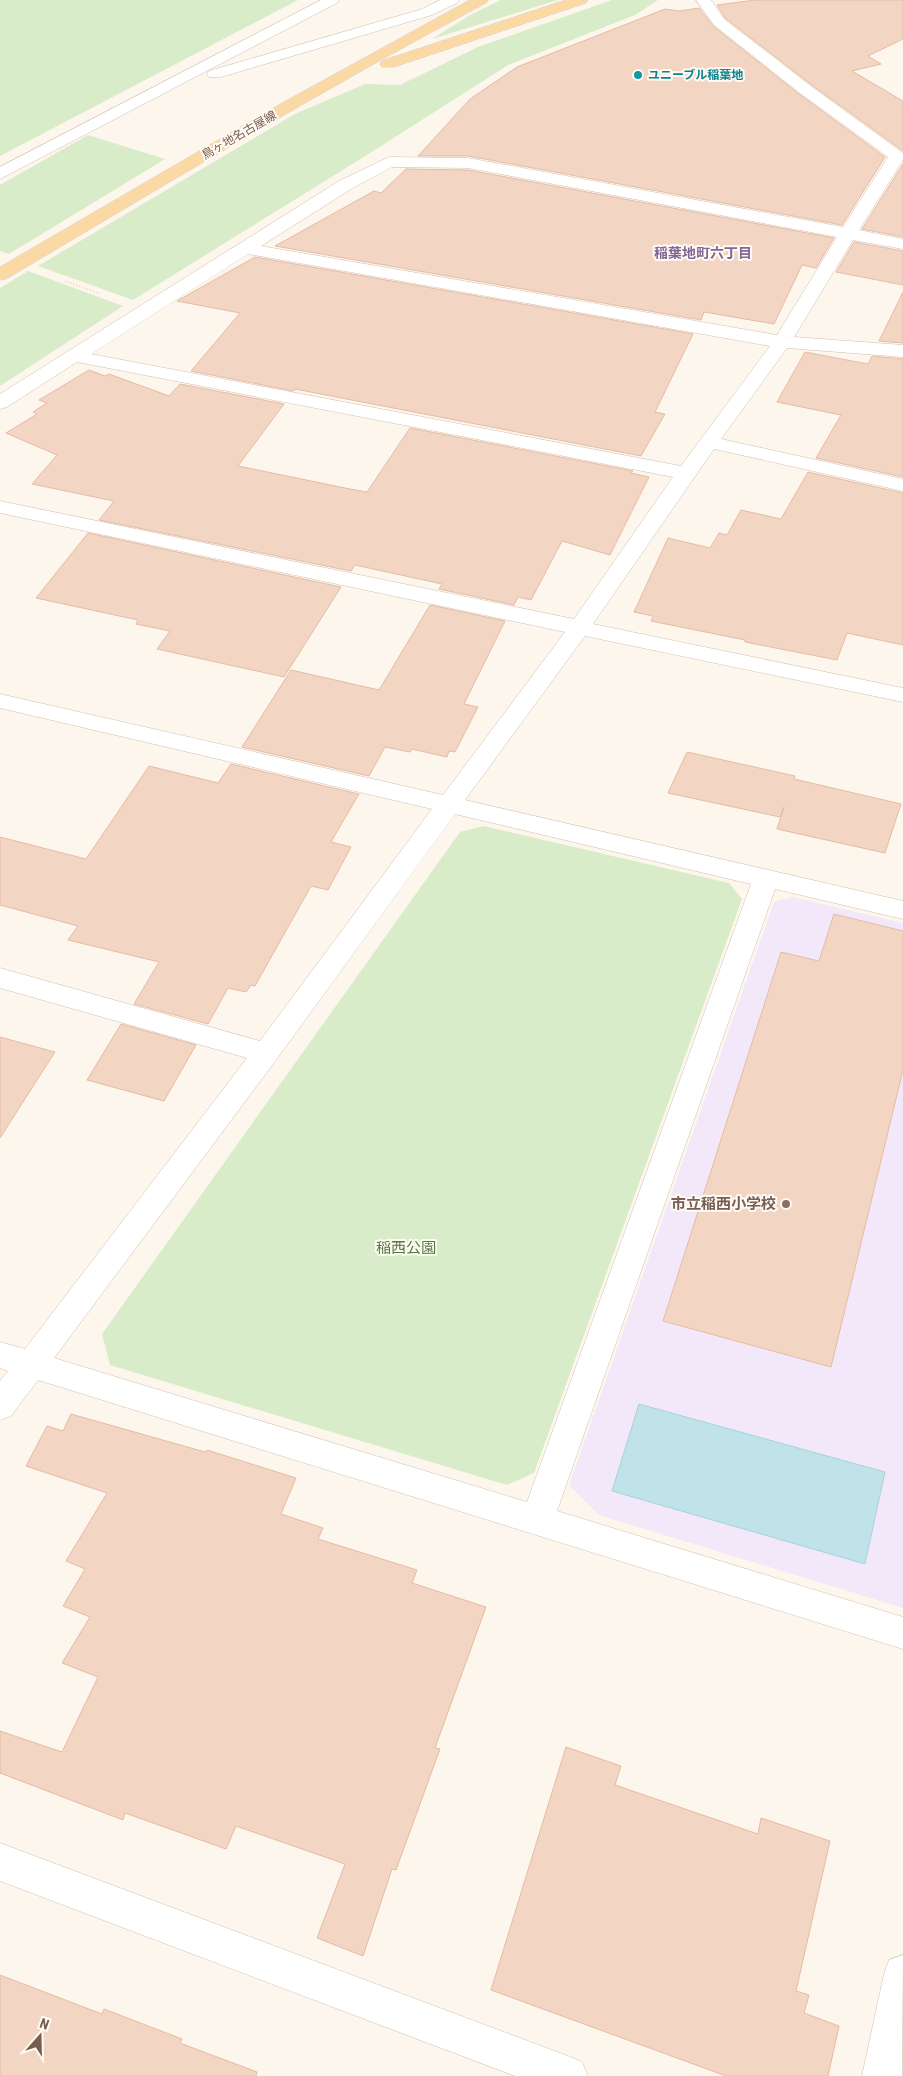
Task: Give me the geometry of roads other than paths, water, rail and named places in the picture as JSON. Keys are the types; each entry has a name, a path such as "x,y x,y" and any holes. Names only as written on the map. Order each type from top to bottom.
{"main road":[{"path":"281,110 379,67 581,0"},
{"name":"鳥ヶ地名古屋線","path":"0,275 281,110 476,3"}],"street":[{"path":"0,174 332,0"},
{"path":"156,91 427,12 452,0 476,3"},
{"path":"0,1406 266,1053 579,628 686,473 782,342 848,233 900,156 806,90 719,22 703,0"},
{"path":"0,403 345,185 389,162 477,164 903,244"},
{"path":"244,248 782,342 903,351"},
{"path":"74,356 686,473"},
{"path":"709,442 903,485"},
{"path":"0,507 903,695"},
{"path":"0,701 903,910"},
{"path":"537,1520 766,879"},
{"path":"0,978 266,1053"},
{"path":"0,1355 903,1633"},
{"path":"0,1862 568,2076"},
{"path":"882,2076 903,1974"}],"water":[{"path":"639,1404 885,1472 865,1564 612,1491"}],"place":[{"name":"ユニーブル稲葉地","path":"638,75"},
{"name":"市立稲西小学校","path":"786,1204"}],"district":[{"name":"稲葉地町六丁目","path":"703,253"}],"park label":[{"name":"稲西公園","path":"406,1248"}]}
